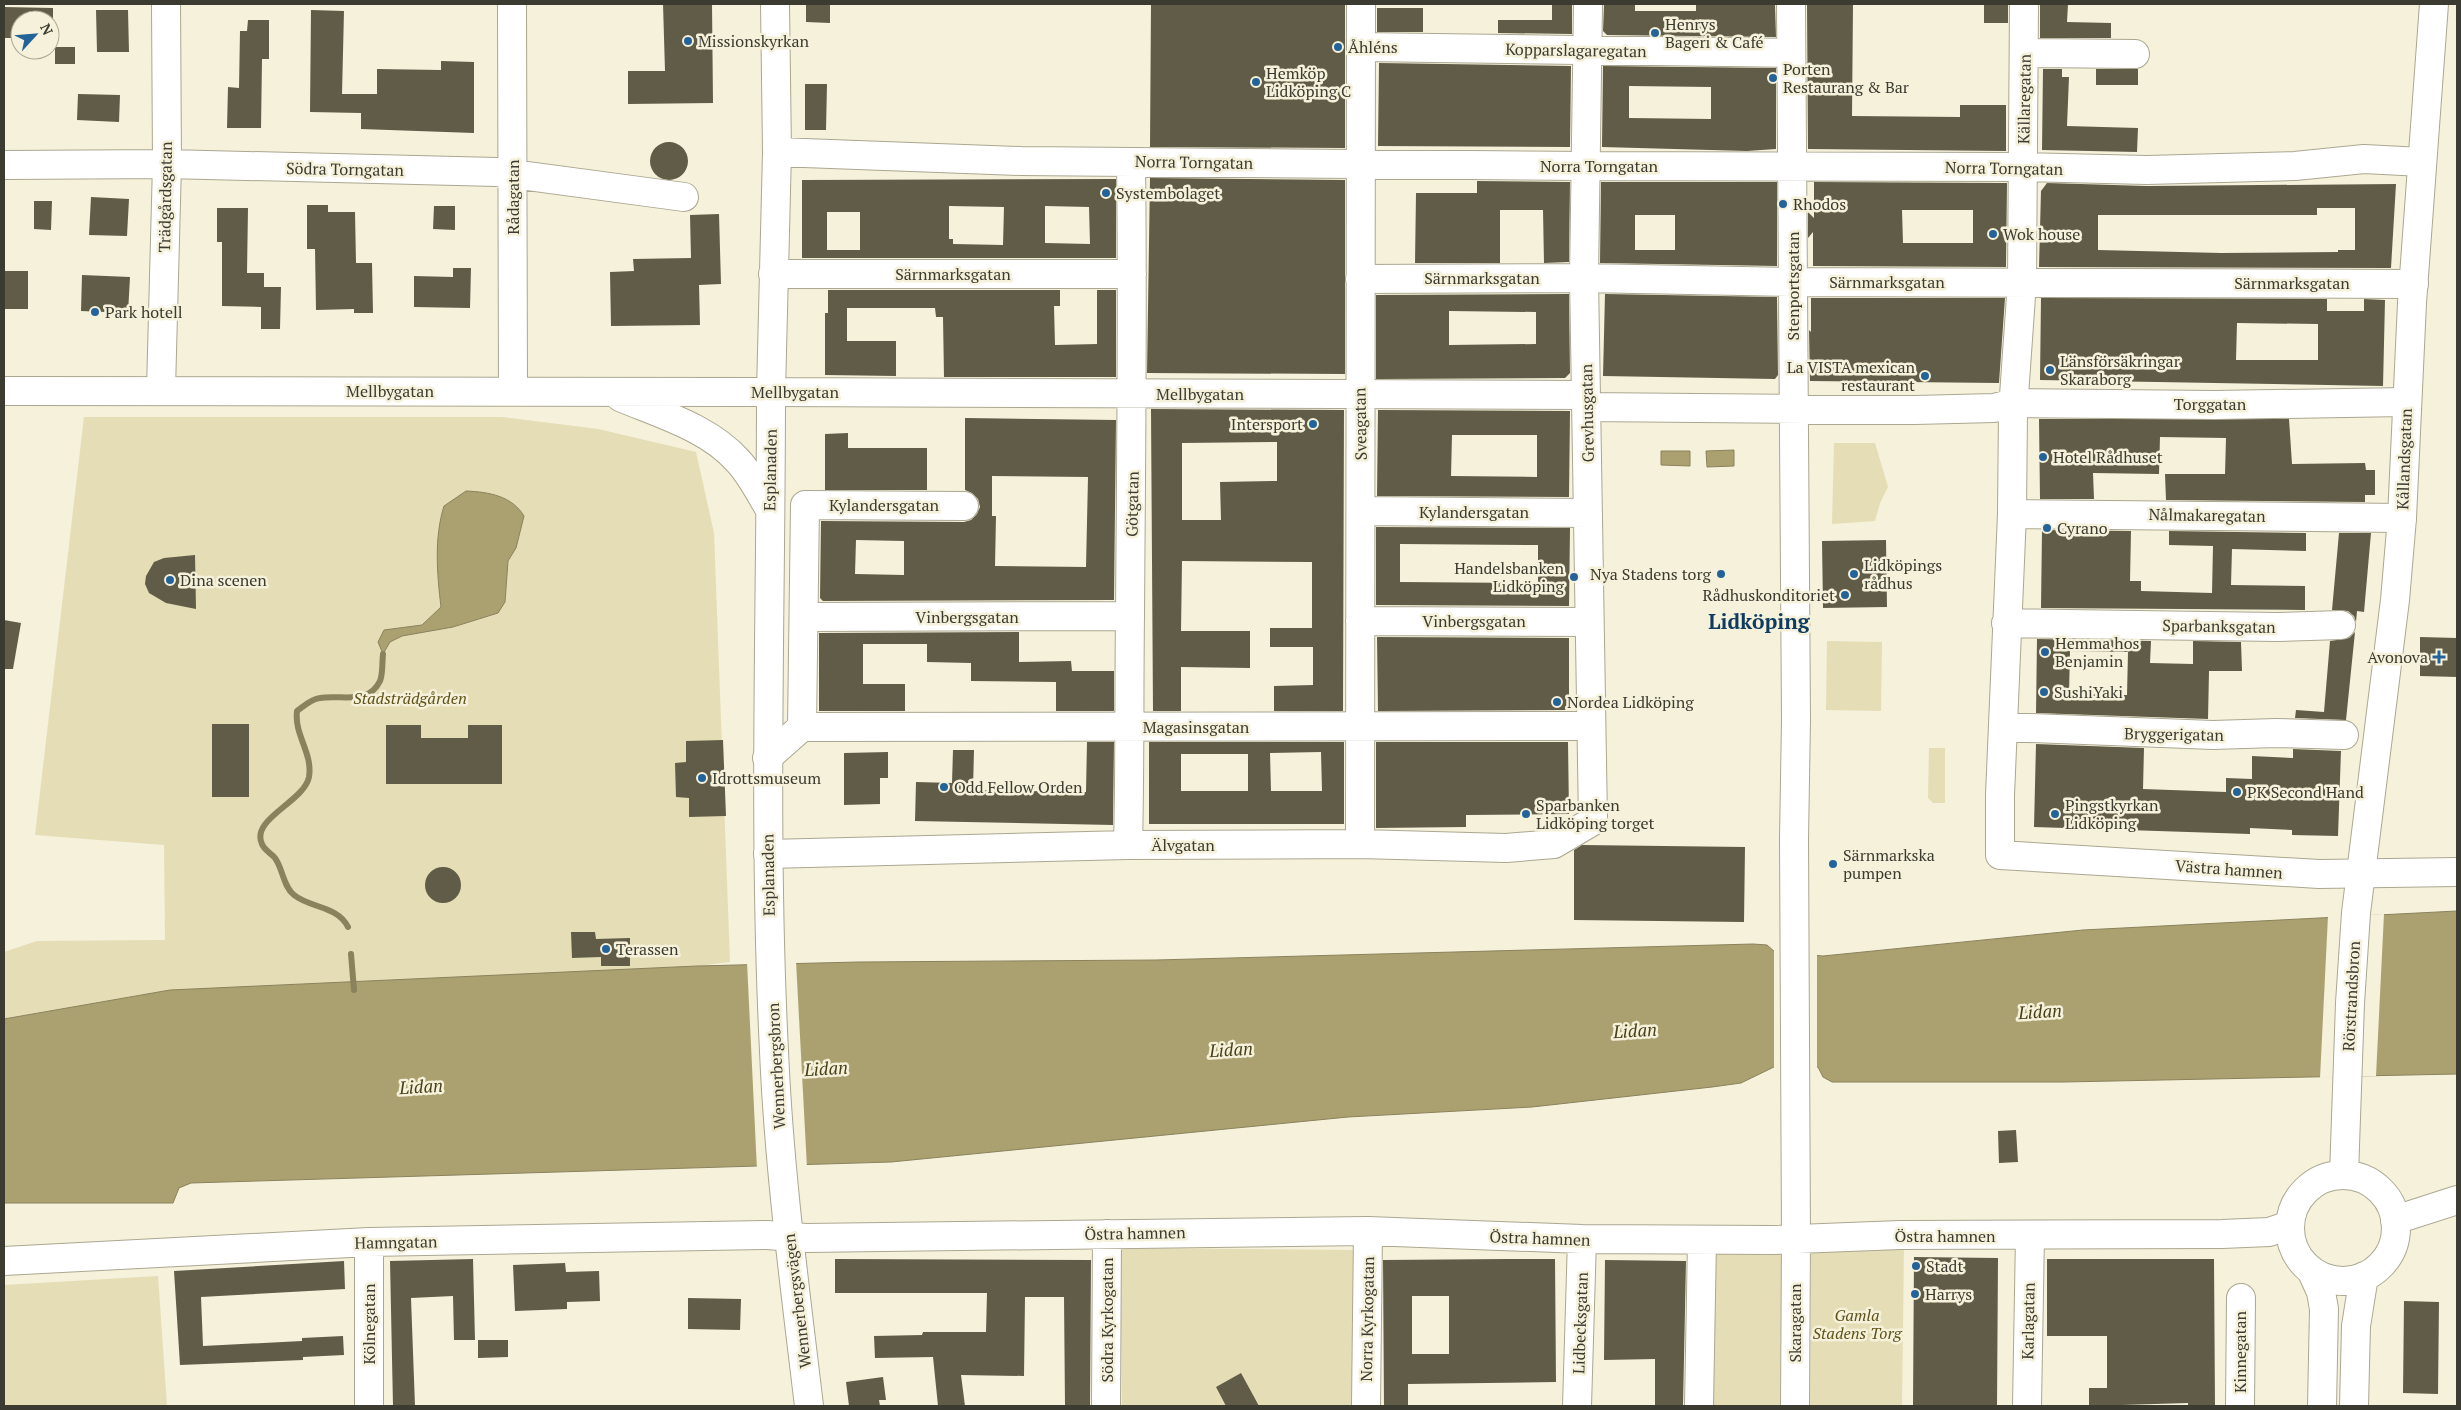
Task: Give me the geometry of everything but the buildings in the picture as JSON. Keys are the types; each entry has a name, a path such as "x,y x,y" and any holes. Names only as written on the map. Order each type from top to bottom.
{"street":[{"name":"Trädgårdsgatan","path":"161,390 167,164 166,4"},
{"name":"Rådagatan","path":"512,4 513,390"},
{"name":"Esplanaden","path":"770,936 767,758 771,392 777,152 774,4"},
{"name":"Sveagatan","path":"1360,844 1361,511 1359,395 1361,4"},
{"name":"Grevhusgatan","path":"1588,4 1584,166 1584,278 1587,401 1588,622 1593,821"},
{"name":"Stenportsgatan","path":"1791,4 1796,720 1794,947"},
{"name":"Källaregatan","path":"2014,403 2022,282 2024,4"},
{"name":"Kållandsgatan","path":"2356,914 2384,699 2402,518 2406,402 2434,4"},
{"name":"Kopparslagaregatan","path":"1361,47 1791,52"},
{"path":"2024,53 2134,54"},
{"name":"Norra Torngatan","path":"777,152 917,158 1131,162 2023,167 2147,170 2295,166 2364,159 2422,162"},
{"name":"Götgatan","path":"1128,845 1131,727 1130,616 1133,393 1131,162"},
{"name":"Södra Torngatan","path":"4,164 167,164 513,174 684,196"},
{"name":"Särnmarksgatan","path":"773,274 1132,274"},
{"name":"Särnmarksgatan","path":"1360,279 1584,278 1793,282 2414,284"},
{"name":"Mellbygatan","path":"4,391 513,390 1359,395 1587,401 1794,413"},
{"path":"608,392 698,431 724,447 739,462 770,510"},
{"name":"Torggatan","path":"1794,413 1994,408 2014,403 2215,405 2406,402"},
{"path":"2003,727 2012,514 2014,403"},
{"name":"Kylandersgatan","path":"804,617 805,505 964,506"},
{"name":"Kylandersgatan","path":"1361,511 1588,513"},
{"name":"Nålmakaregatan","path":"2012,514 2402,518"},
{"name":"Vinbergsgatan","path":"804,617 1130,616"},
{"path":"767,758 802,727 804,617"},
{"name":"Vinbergsgatan","path":"1360,621 1588,622"},
{"name":"Sparbanksgatan","path":"2006,623 2277,627 2341,625"},
{"name":"Magasinsgatan","path":"802,727 1590,726"},
{"name":"Västra hamnen","path":"2003,727 2000,855 2318,874 2457,872"},
{"name":"Bryggerigatan","path":"2003,727 2174,734 2276,733 2344,735"},
{"name":"Älvgatan","path":"768,854 1128,845 1360,844 1506,848 1554,844 1593,821"},
{"name":"Rörstrandsbron","path":"2344,1175 2356,914"},
{"name":"Wennerbergsbron","path":"770,936 774,1051 784,1196"},
{"name":"Skaragatan","path":"1794,947 1795,1406"},
{"path":"2344,1175 2362,1178 2378,1188 2389,1203 2395,1220 2395,1238 2389,1254 2378,1267 2364,1276 2350,1280 2336,1280 2323,1277 2311,1270 2297,1255 2290,1225 2293,1210 2307,1190 2328,1177 2344,1175"},
{"name":"Wennerbergsvägen","path":"784,1196 809,1406"},
{"path":"2395,1220 2457,1200"},
{"name":"Östra hamnen","path":"789,1237 1368,1231 1582,1239 1702,1240 1900,1235 2222,1234 2269,1232 2290,1225"},
{"name":"Norra Kyrkogatan","path":"1366,1406 1368,1231"},
{"name":"Södra Kyrkogatan","path":"1106,1406 1107,1234"},
{"name":"Hamngatan","path":"4,1261 369,1242 767,1235 789,1237"},
{"name":"Karlagatan","path":"2027,1406 2030,1235"},
{"name":"Lidbecksgatan","path":"1577,1406 1582,1239"},
{"path":"1699,1406 1702,1240"},
{"name":"Kölnegatan","path":"369,1242 369,1406"},
{"path":"2311,1270 2321,1292 2324,1309 2322,1406"},
{"path":"2354,1406 2356,1326 2364,1276"},
{"name":"Kinnegatan","path":"2240,1406 2241,1298"}],"green space":[{"name":"Stadsträdgården","path":"84,417 502,417 598,429 696,452 714,533 730,962 697,966 458,977 38,1013 4,1019 4,952 37,941 165,940 164,845 35,835"},
{"path":"1834,443 1875,443 1888,487 1880,503 1875,521 1832,524"},
{"path":"1827,641 1882,642 1881,711 1826,710"},
{"path":"1929,748 1945,748 1945,803 1933,803 1928,798"},
{"name":"Gamla Stadens Torg","path":"1714,1242 1782,1243 1780,1406 1712,1406"},
{"name":"Gamla Stadens Torg","path":"1811,1242 1904,1242 1902,1406 1810,1406"},
{"path":"1120,1248 1355,1250 1355,1406 1122,1406"},
{"path":"158,1276 167,1406 4,1406 4,1285"}],"water":[{"path":"1734,450 1734,466 1707,467 1706,451"},
{"path":"1661,451 1690,451 1690,466 1661,465"},
{"path":"466,491 499,496 513,504 524,516 516,548 508,561 505,602 498,613 453,627 402,636 390,642 383,654 378,642 384,630 422,625 441,607 437,556 441,518 444,506"},
{"name":"Lidan","path":"2457,911 2457,1074 2064,1082 1832,1082 1823,1077 1818,1067 1778,1065 1741,1083 1532,1107 1348,1117 891,1162 191,1183 179,1188 173,1203 4,1203 4,1019 170,990 697,966 858,962 1156,960 1753,944 1767,945 1775,952 1823,956 2083,930"}],"pier":[{"path":"2384,914 2376,1076 2320,1078 2328,916"},
{"path":"1774,947 1817,953 1817,1071 1778,1067 1774,1069"},
{"path":"796,961 807,1168 757,1170 747,962"}],"waterway":[{"path":"348,927 338,915 308,903 290,891 278,862 263,846 260,835 270,818 298,794 305,786 309,777 310,768 298,728 297,711 317,699 369,694 380,681 383,654"},
{"path":"351,954 354,990"}],"place":[{"name":"Henrys Bageri & Café","path":"1655,33"},
{"name":"Missionskyrkan","path":"688,41"},
{"name":"Åhléns","path":"1338,47"},
{"name":"Porten Restaurang & Bar","path":"1773,78"},
{"name":"Hemköp Lidköping C","path":"1256,82"},
{"name":"Systembolaget","path":"1106,193"},
{"name":"Rhodos","path":"1783,204"},
{"name":"Wok house","path":"1993,234"},
{"name":"Park hotell","path":"95,312"},
{"name":"Länsförsäkringar Skaraborg","path":"2050,370"},
{"name":"La VISTA mexican restaurant","path":"1925,376"},
{"name":"Intersport","path":"1313,424"},
{"name":"Hotel Rådhuset","path":"2043,457"},
{"name":"Cyrano","path":"2047,528"},
{"name":"Nya Stadens torg","path":"1721,574"},
{"name":"Lidköpings rådhus","path":"1854,574"},
{"name":"Handelsbanken Lidköping","path":"1574,577"},
{"name":"Dina scenen","path":"170,580"},
{"name":"Rådhuskonditoriet","path":"1845,595"},
{"name":"Hemma hos Benjamin","path":"2045,652"},
{"name":"Avonova","path":"2439,657"},
{"name":"SushiYaki","path":"2044,692"},
{"name":"Nordea Lidköping","path":"1557,702"},
{"name":"Idrottsmuseum","path":"702,778"},
{"name":"Odd Fellow Orden","path":"944,787"},
{"name":"PK Second Hand","path":"2237,792"},
{"name":"Sparbanken Lidköping torget","path":"1526,814"},
{"name":"Pingstkyrkan Lidköping","path":"2055,814"},
{"name":"Särnmarkska pumpen","path":"1833,864"},
{"name":"Terassen","path":"606,949"},
{"name":"Stadt","path":"1916,1266"},
{"name":"Harrys","path":"1915,1294"}],"district":[{"name":"Lidköping","path":"1759,622"}]}
